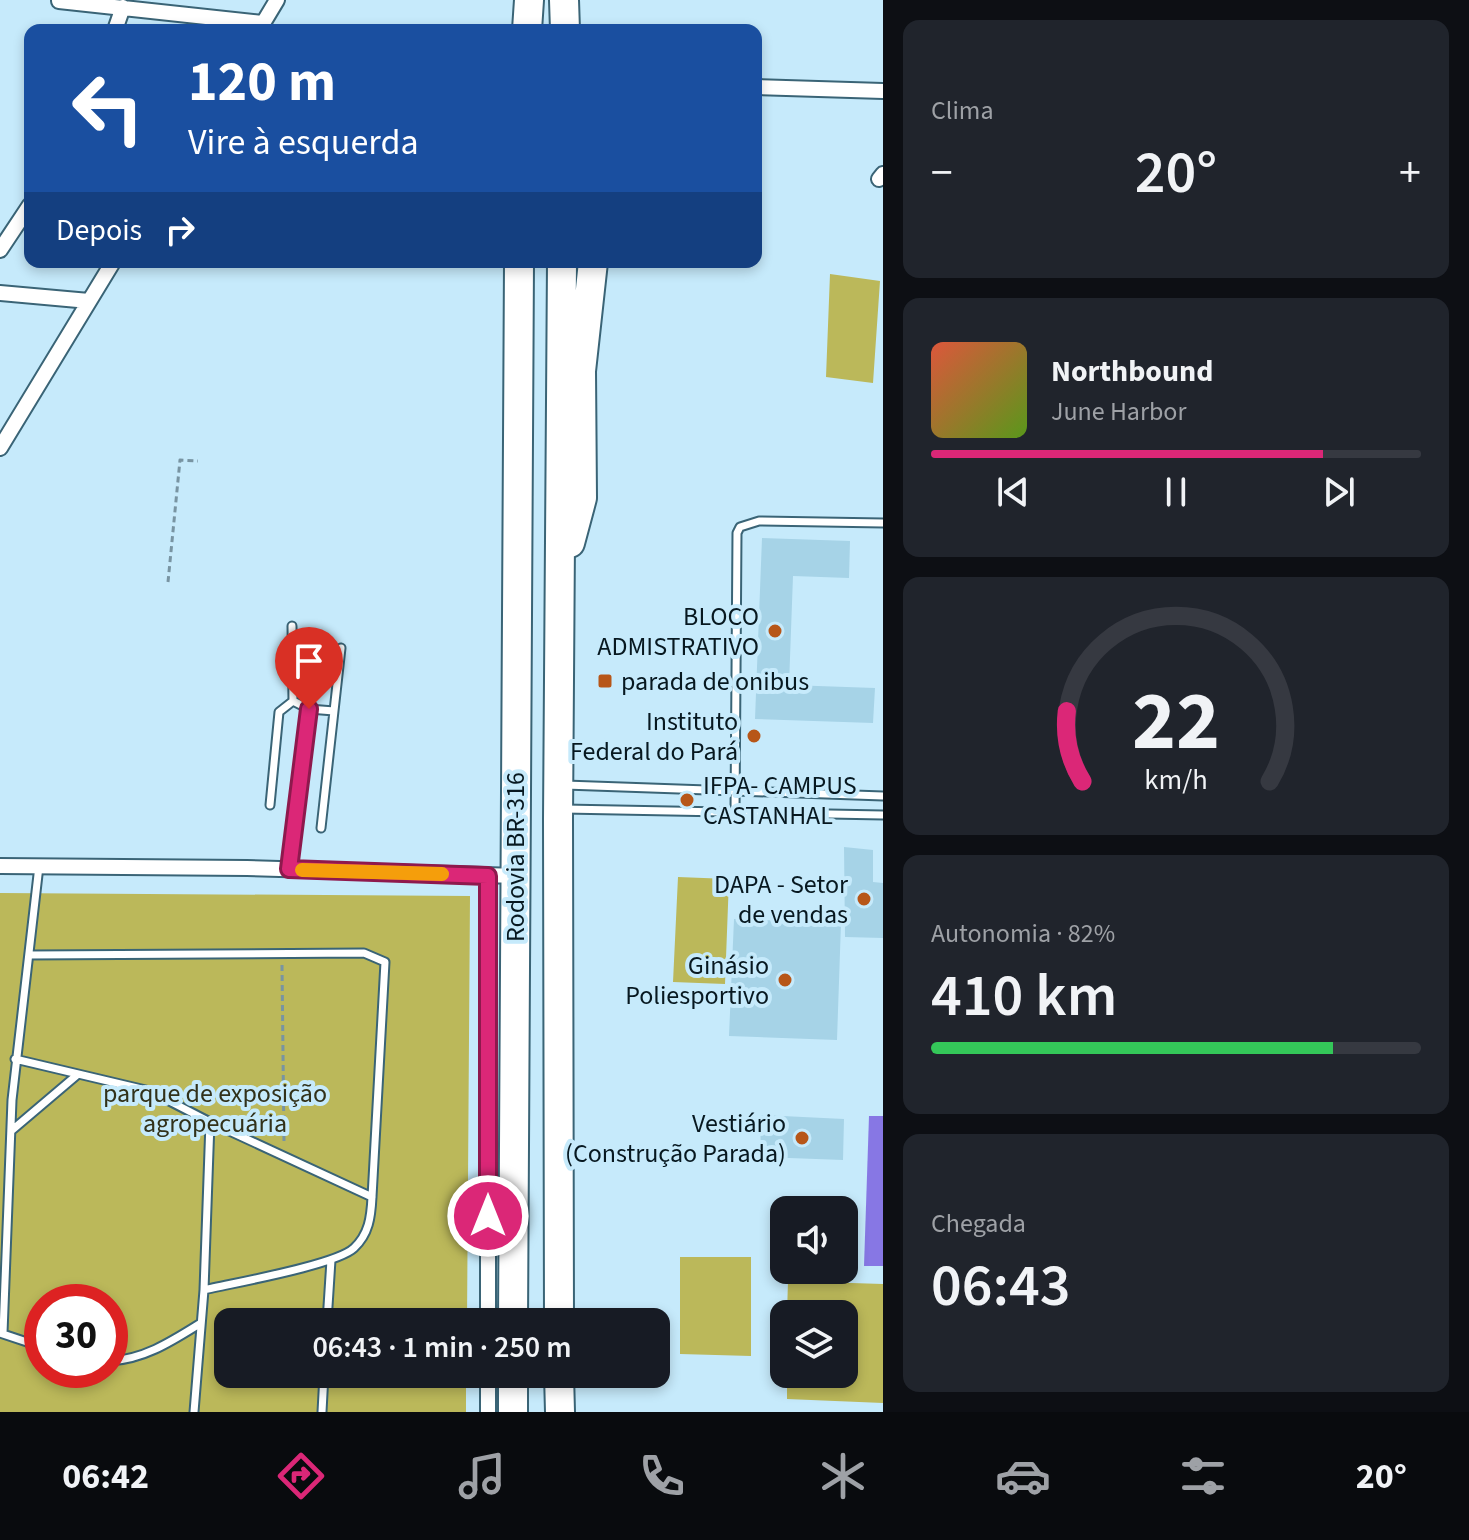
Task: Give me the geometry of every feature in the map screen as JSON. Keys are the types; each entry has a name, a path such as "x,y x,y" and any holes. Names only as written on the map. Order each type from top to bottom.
{"highway":[{"path":"527,24 529,0"},
{"path":"564,0 565,24"},
{"name":"Rodovia BR-316","path":"513,1308 502,876 519,268"},
{"path":"560,582 562,268"},
{"path":"560,582 582,498 581,371 592,268"},
{"name":"Rodovia BR-316","path":"559,1308 560,582"},
{"path":"513,1388 513,1412"},
{"path":"559,1388 560,1412"}],"street":[{"path":"262,24 277,0"},
{"path":"59,1 239,24"},
{"path":"117,24 123,7"},
{"path":"762,87 883,91"},
{"path":"0,250 24,214"},
{"path":"0,448 109,268"},
{"path":"0,293 89,301"},
{"path":"0,866 289,869 502,876 488,1308"},
{"path":"488,1388 488,1412"}],"lane":[{"path":"735,812 737,533 740,527 759,521 883,523"},
{"path":"292,626 293,701"},
{"path":"321,828 341,648"},
{"path":"293,701 309,709 334,711"},
{"path":"270,805 279,712 293,701"},
{"path":"289,869 309,709"},
{"path":"558,797 734,792 883,796"},
{"path":"558,797 735,812 883,815"},
{"path":"24,1341 2,1333 15,1059 39,866"},
{"path":"29,955 364,953 385,962 371,1217 365,1235 351,1251 331,1260 204,1290"},
{"path":"15,1059 150,1091 372,1197"},
{"path":"11,1131 77,1075"},
{"path":"194,1412 204,1290 210,1122"},
{"path":"328,1308 331,1260"},
{"path":"128,1360 167,1344 201,1323"},
{"path":"322,1412 323,1388"}],"path":[{"path":"168,582 180,460 198,461"},
{"path":"282,953 284,1156"}],"green space":[{"path":"830,274 880,281 873,383 826,377"},
{"path":"678,877 729,879 725,984 673,982"},
{"name":"parque de exposição agropecuária","path":"0,893 470,896 467,1308 214,1308 214,1388 466,1388 466,1412 0,1412"},
{"path":"680,1257 751,1257 751,1356 680,1354"},
{"path":"788,1284 883,1284 883,1403 787,1399 787,1388 858,1388 858,1300 787,1300"}],"shaded area":[{"path":"869,1116 883,1116 883,1266 864,1266"}],"building":[{"name":"BLOCO ADMISTRATIVO","path":"762,538 850,541 849,578 793,576 789,685 875,688 873,723 755,719"},
{"name":"DAPA - Setor de vendas","path":"844,847 873,850 873,882 883,883 883,938 845,937"},
{"name":"Ginásio Poliesportivo","path":"734,919 841,923 837,1040 729,1036"},
{"name":"Vestiário (Construção Parada)","path":"760,1115 844,1119 843,1160 761,1157"}],"slow traffic":[{"path":"302,870 442,874"}],"place":[{"name":"BLOCO ADMISTRATIVO","path":"775,631"},
{"name":"parada de onibus","path":"605,681"},
{"name":"Instituto Federal do Pará","path":"754,736"},
{"name":"IFPA- CAMPUS CASTANHAL","path":"687,800"},
{"name":"DAPA - Setor de vendas","path":"864,899"},
{"name":"Ginásio Poliesportivo","path":"785,980"},
{"name":"Vestiário (Construção Parada)","path":"802,1138"}],"route":[{"path":"309,709 289,869 488,876 488,1216"}]}
